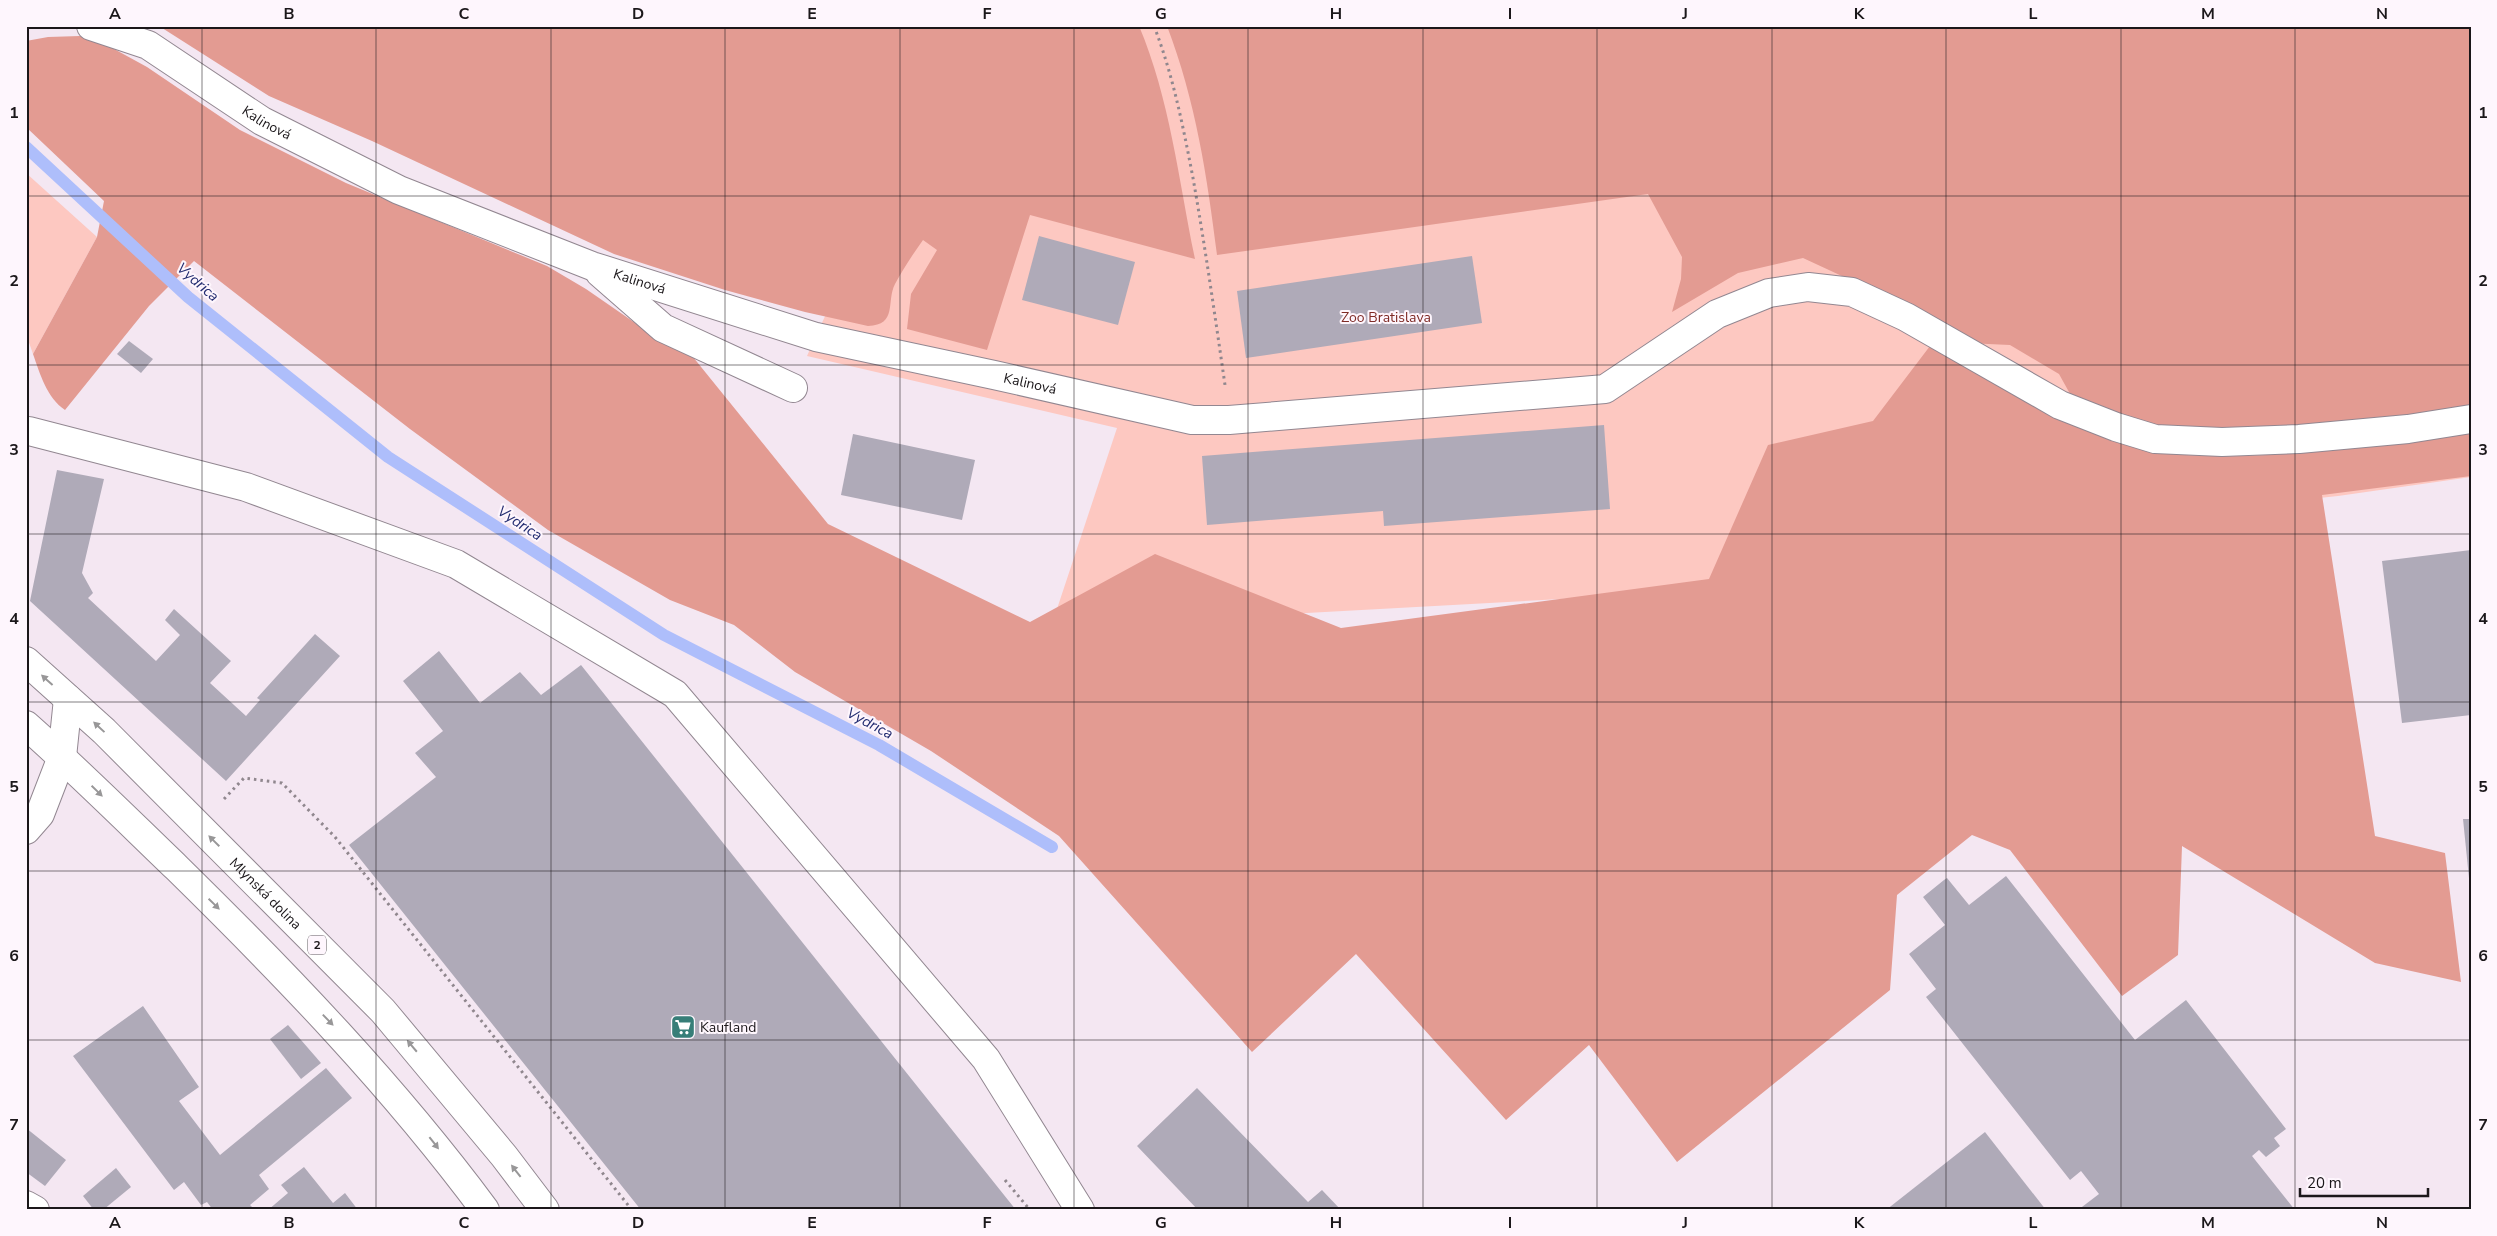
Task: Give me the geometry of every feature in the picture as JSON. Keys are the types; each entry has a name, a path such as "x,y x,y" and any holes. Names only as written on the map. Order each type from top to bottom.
{"main road":[{"name":"Kalinová","path":"91,26 148,45 262,121 399,190 592,266 816,337 1192,420 1229,420 1604,390 1717,314 1769,294 1808,287 1852,292 1906,317 2060,405 2116,428 2155,439 2222,442 2299,439 2408,429 2471,419"},
{"path":"592,266 664,328 793,388"},
{"path":"27,427 246,487 456,564 675,694 986,1059 1080,1210"},
{"name":"Mlynská dolina","path":"26,661 68,699 265,891 383,1011 504,1156 545,1210"},
{"path":"26,830 40,814 62,757 68,699"},
{"path":"26,725 62,757 234,924 344,1036 426,1133 485,1210"},
{"path":"26,1205 35,1210"}],"path":[{"path":"1154,26 1167,59 1183,124 1211,285 1229,420"},
{"path":"221,802 244,778 282,783 335,837 632,1210"},
{"path":"1005,1180 1030,1210"}],"green space":[{"name":"Zoo Bratislava","path":"449,26 2471,26 2471,477 2338,496 1741,559 1745,589 1051,627 1117,428 807,356 845,272"},
{"path":"26,173 97,237 33,354 26,334"}],"shaded area":[{"path":"159,26 1139,26 1159,82 1173,141 1195,259 1030,215 987,350 907,329 911,294 937,250 923,240 895,284 889,311 884,321 877,325 868,326 805,312 725,290 614,254 372,141 269,96"},
{"path":"1167,26 2471,26 2471,407 2441,413 2251,432 2157,430 2074,401 2059,374 2010,345 1966,343 1857,283 1803,258 1738,273 1672,312 1681,279 1682,257 1648,194 1217,255 1209,197 1193,111"},
{"path":"80,36 105,44 147,67 240,130 346,183 547,266 586,289 641,327 693,357 828,524 1030,622 1155,554 1341,628 1709,579 1768,445 1873,421 1930,346 2025,400 2074,425 2125,445 2157,452 2211,456 2244,456 2309,452 2471,430 2471,476 2322,495 2375,836 2445,853 2461,982 2375,963 2182,846 2178,955 2122,996 2010,850 1972,835 1897,895 1890,990 1677,1162 1589,1045 1506,1120 1356,954 1252,1052 1059,836 931,751 795,672 734,625 670,600 548,530 410,429 194,261 149,306 65,410 59,405 45,385 33,354 97,237 104,201 26,127 26,41 48,37"}],"building":[{"path":"1039,236 1135,262 1118,325 1022,300"},
{"path":"1472,256 1482,323 1246,358 1237,291"},
{"path":"129,341 153,359 141,373 117,354"},
{"path":"1604,425 1610,509 1384,526 1383,511 1207,525 1202,456"},
{"path":"853,434 975,460 962,520 841,495"},
{"path":"57,470 104,479 82,573 93,593 88,598 156,661 180,635 165,620 174,609 231,661 210,683 246,716 260,700 257,698 315,634 340,656 226,781 30,601"},
{"path":"2471,550 2471,715 2402,723 2382,561"},
{"name":"Kaufland","path":"439,651 480,703 520,672 541,695 581,665 1016,1210 641,1210 349,845 436,777 415,753 443,731 403,681"},
{"path":"2463,819 2471,819 2471,878 2469,878"},
{"path":"2006,876 2135,1040 2186,1000 2286,1129 2274,1138 2280,1146 2266,1157 2259,1150 2252,1156 2295,1210 2078,1210 2099,1194 2081,1171 2070,1180 1926,997 1936,989 1909,954 1945,925 1923,897 1944,880 1947,878 1969,905"},
{"path":"143,1006 199,1087 179,1101 220,1155 326,1068 352,1098 259,1175 269,1189 250,1205 252,1207 248,1210 213,1210 207,1202 201,1205 184,1182 174,1190 73,1056"},
{"path":"288,1025 321,1063 301,1079 270,1039"},
{"path":"1197,1088 1308,1202 1322,1190 1341,1210 1198,1210 1137,1146"},
{"path":"26,1128 66,1160 45,1186 26,1172"},
{"path":"1985,1132 2046,1210 1886,1210"},
{"path":"304,1167 333,1203 345,1193 358,1210 268,1210 288,1193 281,1185"},
{"path":"116,1168 131,1187 103,1210 94,1210 83,1196"}],"waterway":[{"name":"Vydrica","path":"26,147 188,297 388,457 664,635 879,745 1052,847"}],"place":[{"name":"Kaufland","path":"683,1027"}]}
